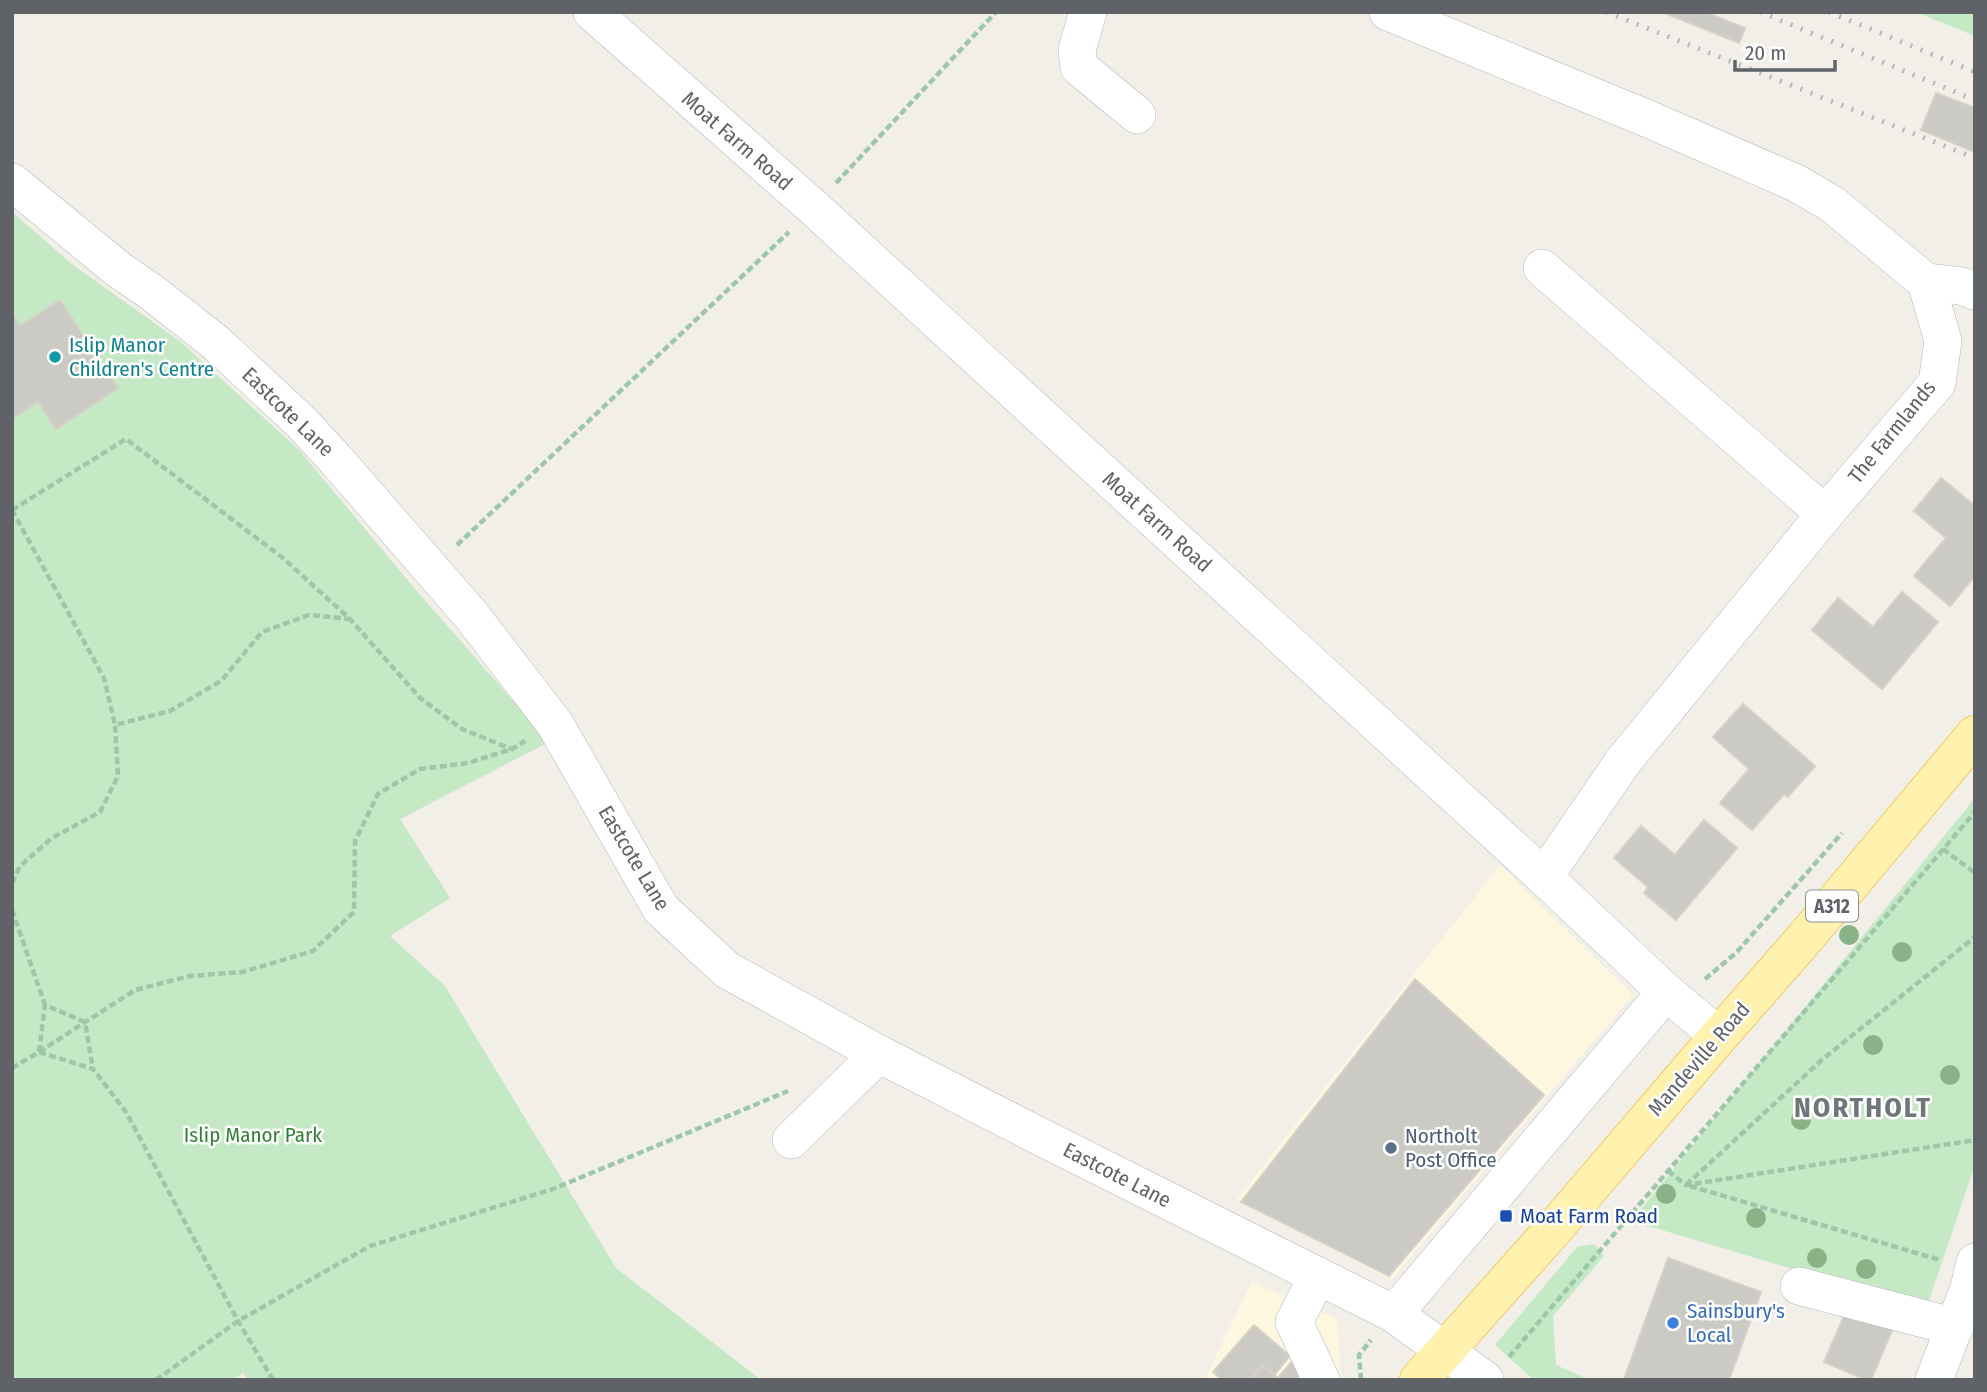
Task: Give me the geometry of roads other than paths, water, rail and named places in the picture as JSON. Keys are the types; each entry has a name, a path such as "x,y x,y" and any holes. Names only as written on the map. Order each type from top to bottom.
{"main road":[{"name":"Mandeville Road","path":"1419,1380 1559,1223 1805,938 1975,735"}],"street":[{"name":"Moat Farm Road","path":"592,12 814,208 1666,992 1718,1036"},
{"path":"1088,12 1077,50 1079,68 1137,115"},
{"path":"1388,12 1797,183 1832,204 1926,282 1961,286 1975,291"},
{"name":"Eastcote Lane","path":"12,182 119,270 150,290 215,342 282,404 337,461 471,615 555,724 661,909 727,970 879,1054 1318,1276 1386,1322 1444,1352 1494,1372"},
{"path":"1542,268 1825,514"},
{"name":"The Farmlands","path":"1544,877 1622,763 1825,514 1937,383 1943,341 1926,282"},
{"path":"1386,1322 1666,992"},
{"path":"791,1140 879,1054"},
{"path":"1934,1380 1969,1288 1959,1262"},
{"path":"1318,1276 1294,1322 1321,1380"},
{"path":"1798,1286 1955,1327"}],"railway":[{"path":"1606,12 1975,158"},
{"path":"1760,12 1975,100"},
{"path":"1829,12 1975,72"}],"place":[{"name":"Islip Manor Children's Centre","path":"55,357"},
{"name":"Northolt Post Office","path":"1391,1148"},
{"name":"Moat Farm Road","path":"1506,1216"},
{"name":"Sainsbury's Local","path":"1673,1323"}],"district":[{"name":"NORTHOLT","path":"1863,1107"}],"park label":[{"name":"Islip Manor Park","path":"253,1135"}]}
